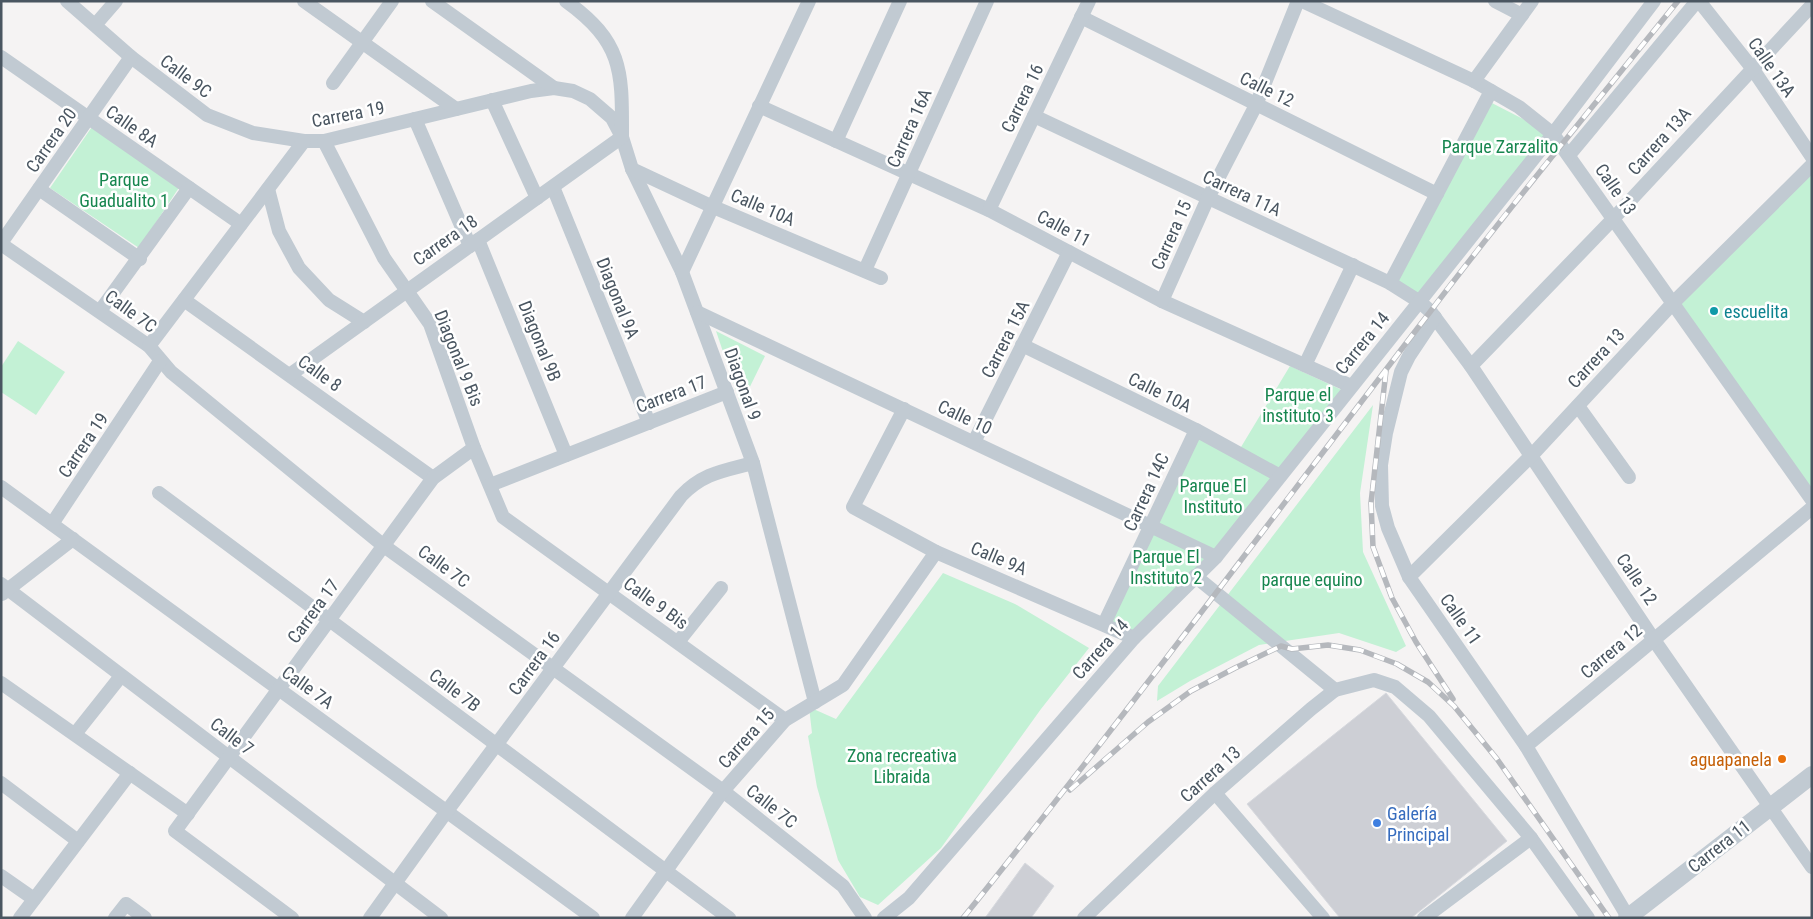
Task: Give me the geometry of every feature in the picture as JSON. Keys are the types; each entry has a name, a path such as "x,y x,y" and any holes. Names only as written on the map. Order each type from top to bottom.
{"street":[{"name":"Calle 9C","path":"67,1 96,24 131,58 207,115 253,132 304,141"},
{"path":"96,24 116,1"},
{"path":"304,1 456,109"},
{"path":"333,83 392,1"},
{"path":"432,1 554,88"},
{"path":"566,1 585,15 603,34 613,50 620,69 622,137"},
{"path":"682,272 711,206 809,1"},
{"path":"836,141 900,1"},
{"name":"Carrera 16A","path":"864,270 987,1"},
{"name":"Carrera 16","path":"989,210 1089,1"},
{"name":"Calle 13","path":"1300,1 1474,81 1520,107 1553,134 1674,302 1812,500"},
{"name":"Carrera 15","path":"1162,301 1208,198 1256,105 1300,1"},
{"path":"1495,1 1522,15"},
{"path":"1474,81 1532,1"},
{"name":"Carrera 14","path":"884,918 909,898 1134,638 1216,557 1553,134 1654,1"},
{"path":"1569,154 1698,1"},
{"name":"Calle 13A","path":"1698,1 1752,68 1812,157"},
{"name":"Carrera 13A","path":"1471,366 1613,219 1812,5"},
{"name":"Calle 12","path":"1081,17 1437,194"},
{"name":"Calle 8A","path":"1,58 241,224"},
{"name":"Carrera 20","path":"1,244 131,58"},
{"name":"Carrera 19","path":"149,346 304,141 324,142 492,100 554,88 573,91 590,99"},
{"path":"1390,283 1491,91"},
{"name":"Diagonal 9","path":"590,99 612,118 622,137 632,169 682,272 727,392 753,463 815,702"},
{"path":"492,100 538,198"},
{"name":"Calle 11","path":"759,106 989,210 1162,301 1351,386"},
{"name":"Carrera 11A","path":"1034,116 1390,283 1420,302 1432,314"},
{"name":"Diagonal 9B","path":"415,119 474,243 566,455"},
{"name":"Carrera 18","path":"290,374 622,137"},
{"name":"Diagonal 9 Bis","path":"324,142 384,258 430,324 474,448 503,517"},
{"name":"Carrera 13","path":"1409,577 1532,455 1674,302 1812,165"},
{"name":"Calle 10A","path":"632,169 711,206 881,278"},
{"name":"Diagonal 9A","path":"553,187 649,423"},
{"path":"100,311 140,259 189,188"},
{"path":"268,189 279,230 299,268 328,300 364,322"},
{"path":"39,190 140,259"},
{"name":"Calle 7C","path":"1,244 149,346 171,372 384,546 723,792 843,886 865,918"},
{"name":"Carrera 15A","path":"974,442 1069,252"},
{"path":"1305,365 1353,266"},
{"name":"Calle 8","path":"184,300 433,478"},
{"name":"Calle 10","path":"697,312 1216,557"},
{"name":"Calle 11","path":"1432,314 1401,372 1386,433 1382,465 1382,506 1388,528 1409,577 1526,746 1628,917"},
{"name":"Calle 12","path":"1432,314 1471,366 1654,640 1812,867"},
{"name":"Calle 10A","path":"1022,345 1196,430 1280,476"},
{"name":"Carrera 19","path":"52,524 160,361"},
{"name":"Carrera 17","path":"490,485 727,392"},
{"path":"1578,406 1629,477"},
{"name":"Calle 9A","path":"904,409 853,507 936,552 1134,638"},
{"name":"Carrera 14C","path":"1104,624 1196,430"},
{"name":"Carrera 17","path":"292,918 175,831 433,478 474,448"},
{"name":"Carrera 16","path":"370,918 446,811 681,496 694,483 710,475 753,463"},
{"name":"Calle 7A","path":"1,487 594,918"},
{"name":"Calle 7B","path":"159,493 728,918"},
{"name":"Carrera 12","path":"1526,746 1812,508"},
{"name":"Calle 9 Bis","path":"503,517 785,720"},
{"path":"4,589 73,539"},
{"name":"Carrera 15","path":"632,918 723,792 785,720 843,685 936,552"},
{"path":"1195,576 1335,690"},
{"path":"678,642 721,588"},
{"name":"Calle 7","path":"4,589 441,918"},
{"path":"75,734 121,676"},
{"name":"Carrera 13","path":"1084,918 1215,793 1335,690 1374,680 1395,687 1428,716 1531,838"},
{"path":"1,683 188,814"},
{"path":"20,918 130,773"},
{"name":"Carrera 11","path":"1628,917 1812,775"},
{"path":"1,783 78,841"},
{"path":"1215,793 1323,918"},
{"path":"1424,918 1531,838 1588,918"},
{"path":"1,876 34,899"},
{"path":"116,918 126,904 145,918"}],"green space":[{"name":"Parque Zarzalito","path":"1486,100 1533,124 1551,138 1417,301 1391,286"},
{"name":"Parque Guadualito 1","path":"96,121 184,180 139,248 50,188"},
{"path":"1812,165 1812,500 1674,302"},
{"path":"716,331 765,356 741,405"},
{"path":"18,341 65,372 36,415 1,392 1,367"},
{"path":"1290,366 1342,390 1276,482 1134,638 1105,624 1197,434 1238,452"},
{"name":"parque equino","path":"1373,405 1360,493 1363,552 1406,646 1396,652 1339,633 1259,645 1190,681 1157,701 1158,686"},
{"name":"Zona recreativa Libraida","path":"943,573 1015,604 1089,648 1041,709 941,848 878,905 860,897 838,860 817,787 808,736 812,733 809,707 836,719"}],"building":[{"name":"Galería Principal","path":"1386,693 1507,841 1411,918 1340,918 1247,804"},
{"path":"1025,863 1054,886 1031,918 985,918"}],"railway":[{"path":"963,918 1140,692 1491,233 1678,1"},
{"path":"1386,371 1371,503 1373,547 1392,598 1416,642 1453,699"},
{"path":"1070,790 1148,722 1191,691 1235,668 1281,646 1292,649 1328,645 1360,650 1397,664 1428,682 1454,706 1497,759 1609,918"}],"place":[{"name":"escuelita","path":"1714,311"},
{"name":"aguapanela","path":"1782,759"},
{"name":"Galería Principal","path":"1377,823"}],"park label":[{"name":"Parque el instituto 3","path":"1298,404"},
{"name":"Parque El Instituto","path":"1213,495"},
{"name":"Parque El Instituto 2","path":"1166,566"}]}
